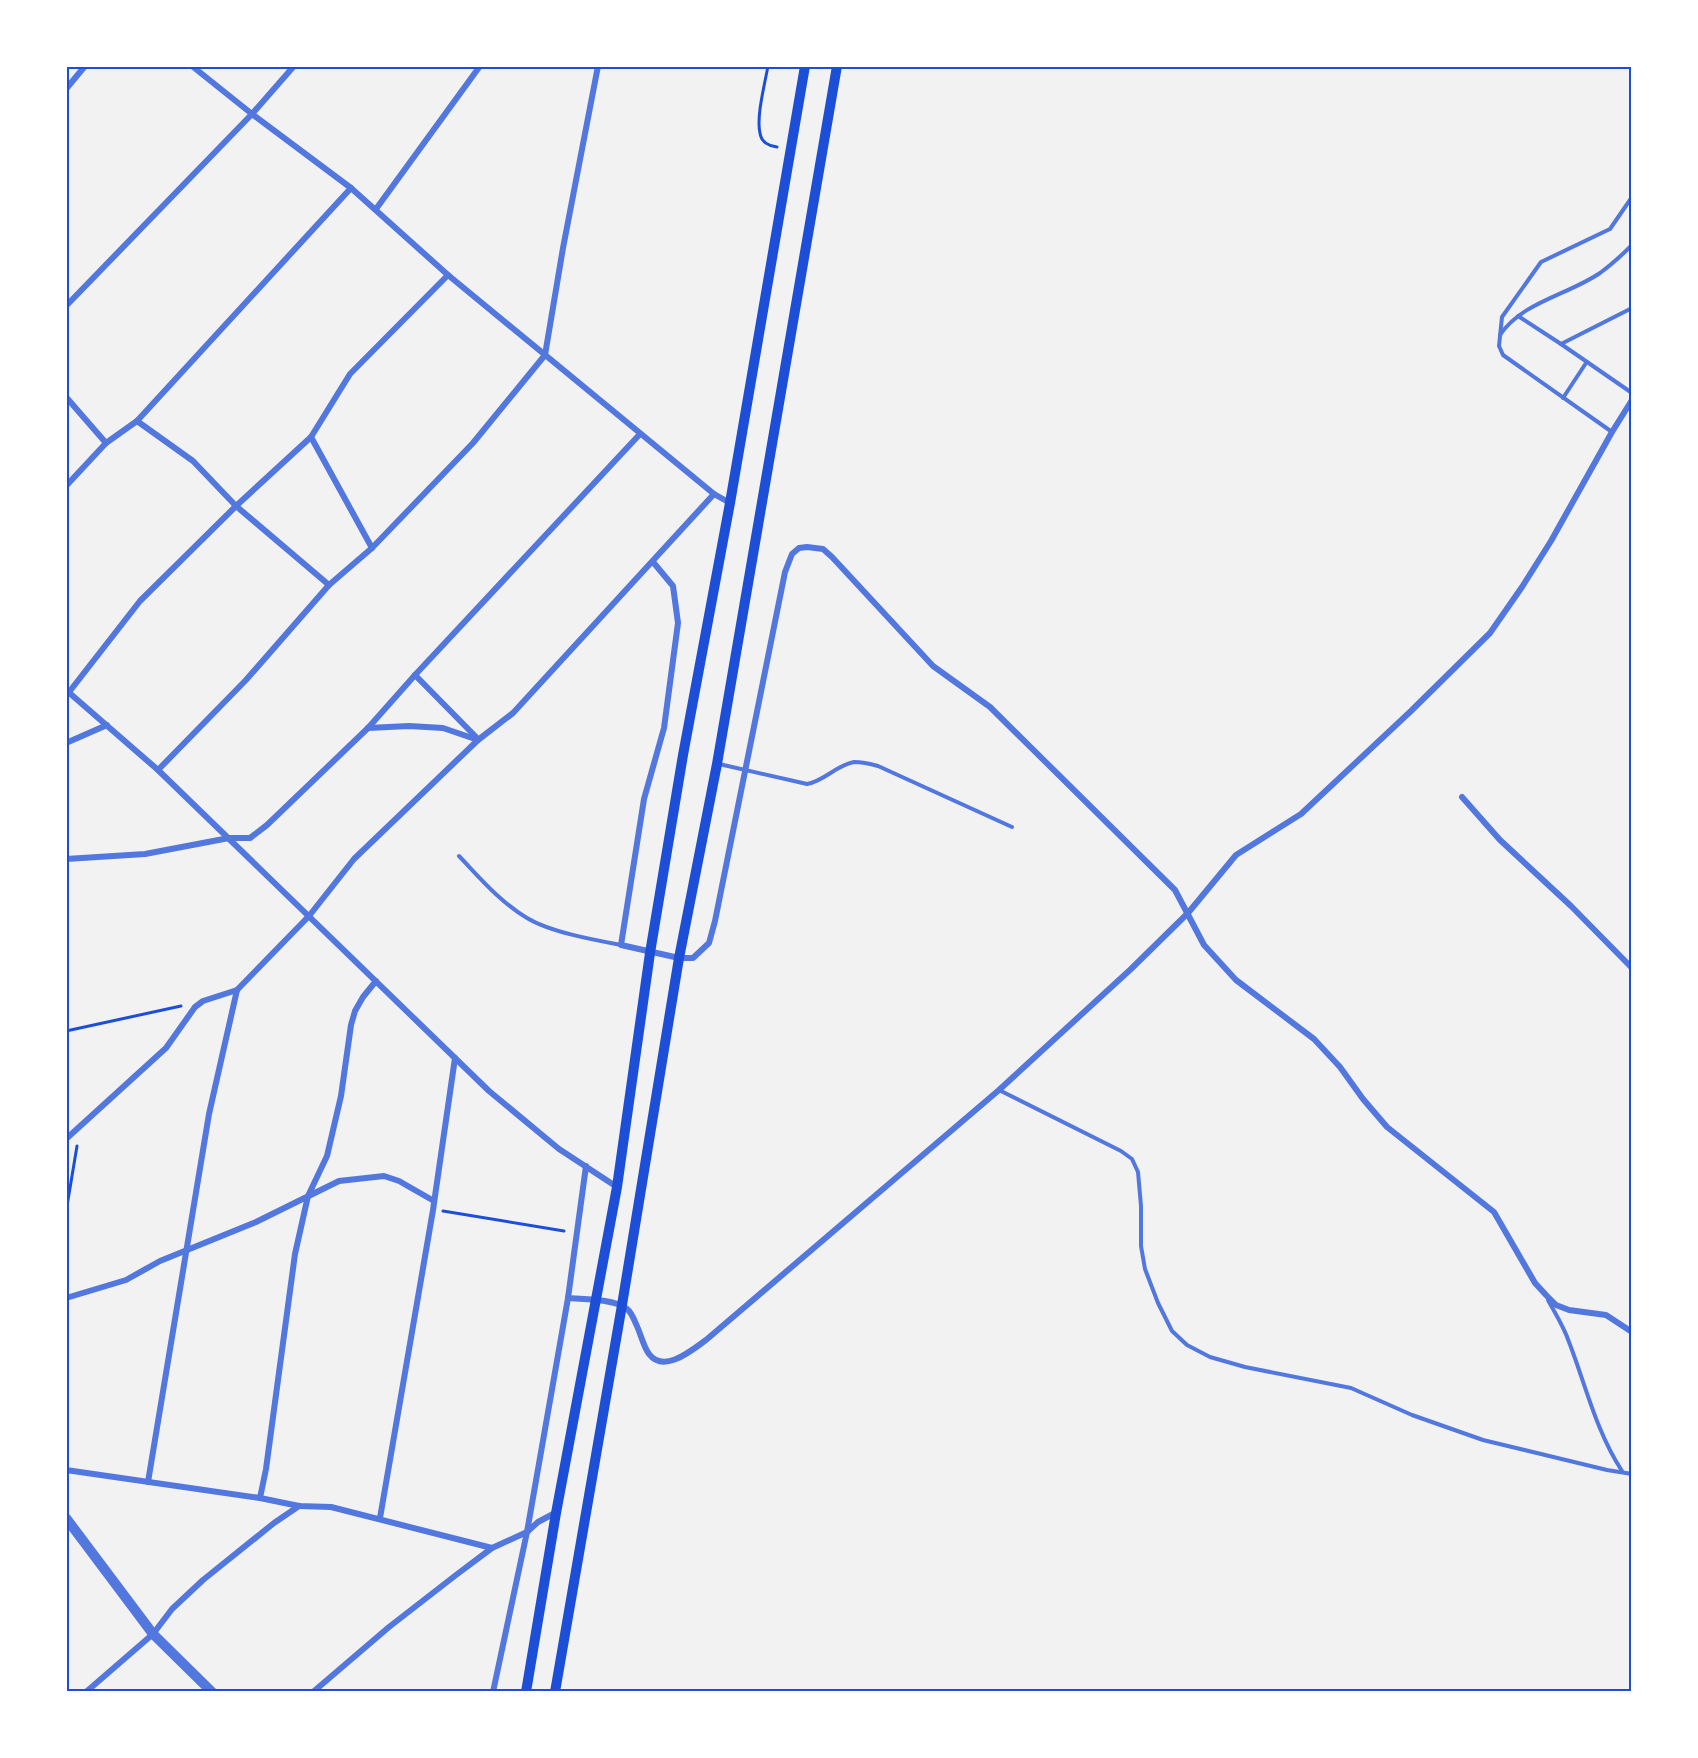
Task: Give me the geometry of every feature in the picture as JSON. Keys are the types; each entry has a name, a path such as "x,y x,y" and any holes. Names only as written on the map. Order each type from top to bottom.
{"main road":[{"path":"526,1692 556,1512 616,1187 650,953 683,755 730,503 805,66"},
{"path":"555,1692 679,958 717,764 837,66"}],"street":[{"path":"66,89 85,66"},
{"path":"192,66 351,188 448,275 714,494 730,503"},
{"path":"66,306 252,114 294,66"},
{"path":"376,209 480,66"},
{"path":"158,770 246,680 329,585 372,548 473,443 545,355 598,66"},
{"path":"66,486 106,443 137,421 351,188"},
{"path":"448,275 350,374 310,437 140,601 67,693 158,770 455,1058 522,1119 559,1149 616,1187"},
{"path":"66,397 106,443"},
{"path":"568,1298 622,1305 629,1310 647,1352 652,1358 661,1362 686,1354 706,1340 999,1090 1131,969 1188,913 1236,855 1301,814 1490,633 1551,541 1632,400"},
{"path":"137,421 192,461 236,506 329,585"},
{"path":"66,859 144,854 229,838 250,838 267,825 368,728 640,434"},
{"path":"310,437 372,548"},
{"path":"66,1139 166,1048 195,1007 203,1001 237,990 309,916 354,859 478,740 513,712 714,494"},
{"path":"653,562 673,586 678,623 664,728 644,799 621,945 650,953 693,958 709,943 785,572 792,554 799,548 823,549 854,579 933,666 990,707 1175,890 1204,945 1236,980 1314,1039 1340,1067 1387,1127 1494,1212 1535,1283 1546,1296 1556,1305 1569,1310 1606,1315 1632,1332"},
{"path":"415,675 478,740"},
{"path":"66,743 107,725"},
{"path":"368,728 409,726 443,728 478,740"},
{"path":"1462,796 1500,840 1632,968"},
{"path":"260,1498 266,1469 295,1254 308,1196 327,1156 341,1096 351,1025 363,998 376,981"},
{"path":"148,1482 210,1114 237,990"},
{"path":"380,1518 433,1210 455,1058"},
{"path":"493,1692 527,1532 568,1298 586,1166"},
{"path":"66,1298 126,1280 160,1260 256,1222 339,1181 384,1176 399,1181 434,1201"},
{"path":"66,1470 260,1498 299,1506 331,1506 492,1548"},
{"path":"86,1692 153,1634 172,1609 203,1580 299,1506"},
{"path":"313,1692 389,1627 492,1548 527,1532 537,1522 556,1512"},
{"path":"67,1521 153,1634 212,1692"}],"lane":[{"path":"1612,432 1503,355 1499,346 1499,336 1502,317 1541,262 1610,229 1632,197"},
{"path":"1499,336 1506,326 1518,316 1599,274 1632,245"},
{"path":"1561,344 1632,308"},
{"path":"1518,316 1632,393"},
{"path":"1563,398 1586,363"},
{"path":"717,764 807,784 819,782 846,764 857,762 878,766 1012,827"},
{"path":"459,856 490,889 530,920 621,945"},
{"path":"999,1090 1132,1159 1138,1172 1141,1246 1145,1269 1158,1304 1172,1331 1187,1345 1210,1357 1245,1367 1351,1388 1412,1415 1483,1440 1632,1474"},
{"path":"1546,1296 1569,1341 1596,1421 1622,1472"}],"path":[{"path":"768,66 759,123 760,135 764,142 772,147 791,150"},
{"path":"66,1030 203,1001"},
{"path":"66,1212 81,1126"},
{"path":"433,1210 577,1233"}]}
